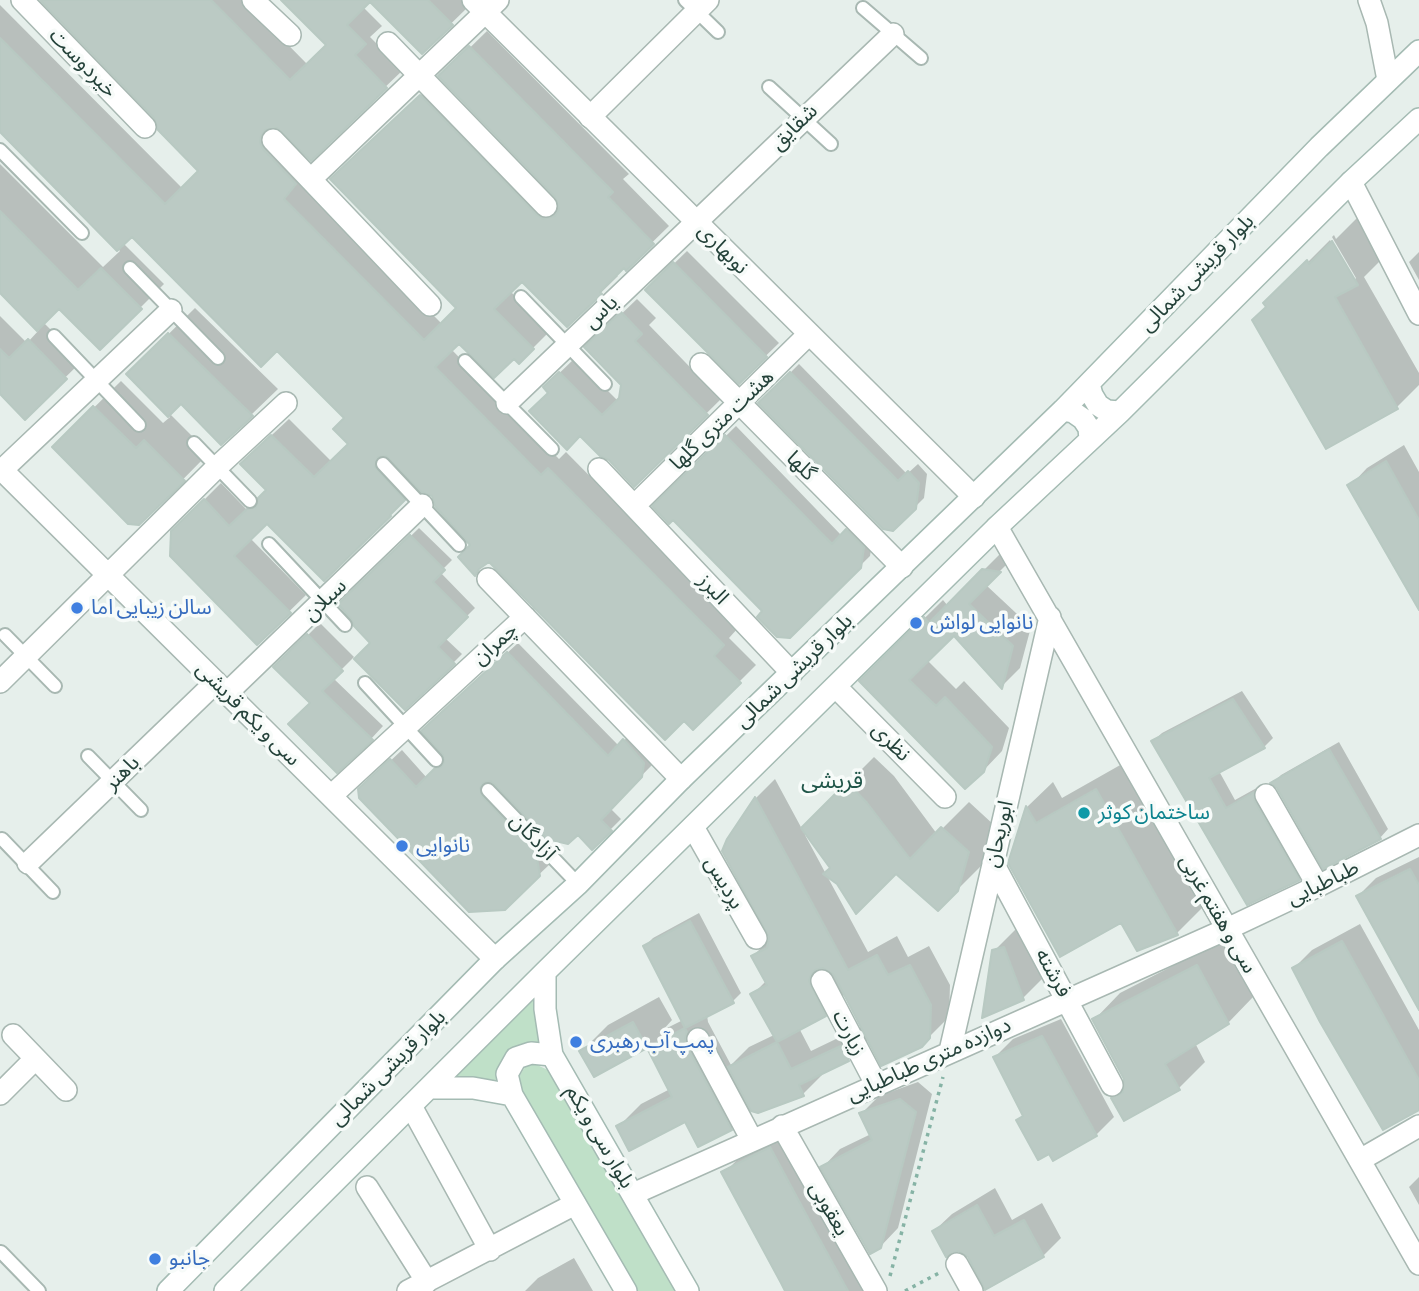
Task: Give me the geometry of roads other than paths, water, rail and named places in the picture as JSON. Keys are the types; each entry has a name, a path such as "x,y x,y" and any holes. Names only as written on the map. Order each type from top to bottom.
{"street":[{"name":"خیردوست","path":"22,0 145,127"},
{"path":"253,0 290,35"},
{"path":"1369,0 1377,23 1388,80"},
{"path":"311,179 418,75 485,4"},
{"name":"نوبهاری","path":"485,4 590,117 974,497"},
{"path":"590,117 696,4"},
{"name":"شقایق","path":"695,221 892,34"},
{"path":"388,43 546,206"},
{"name":"بلوار قریشی شمالی","path":"168,1291 495,959 578,884 681,779 1063,410 1318,147 1418,50"},
{"name":"بلوار قریشی شمالی","path":"225,1291 997,527 1120,412 1351,182 1419,119"},
{"path":"273,140 430,305"},
{"path":"1351,182 1419,314"},
{"name":"یاس","path":"507,403 695,221"},
{"path":"1,470 171,310"},
{"name":"هشت متری گلها","path":"634,506 809,334"},
{"name":"گلها","path":"701,364 902,567"},
{"path":"1089,384 1098,405 1107,411 1120,412"},
{"path":"0,682 107,574 286,403"},
{"path":"1063,410 1073,412 1083,419 1089,428 1090,440"},
{"name":"البرز","path":"599,469 792,673"},
{"name":"سی و یکم قریشی","path":"1,470 495,959"},
{"name":"سبلان","path":"221,688 325,602 422,505"},
{"name":"سی و هفتم غربی","path":"997,527 1419,1264"},
{"path":"488,579 525,617"},
{"name":"چمران","path":"331,796 525,617 681,779"},
{"name":"ابوریحان","path":"950,1051 1050,617"},
{"name":"نظری","path":"836,687 945,797"},
{"name":"باهنر","path":"28,863 113,781 221,688"},
{"path":"1266,795 1318,886"},
{"name":"پردیس","path":"693,827 756,938"},
{"name":"طباطبایی","path":"1227,929 1419,835"},
{"name":"فرشته","path":"993,863 1112,1085"},
{"name":"دوازده متری طباطبایی","path":"633,1194 1227,929"},
{"name":"بلوار سی و یکم","path":"545,972 545,1009 552,1055 688,1291"},
{"name":"زیارت","path":"822,981 876,1084"},
{"path":"13,1035 66,1090"},
{"path":"698,1039 752,1140"},
{"path":"552,1055 531,1053 516,1058 507,1074 512,1095 626,1291"},
{"path":"0,1094 35,1059"},
{"path":"429,1088 473,1088 512,1095"},
{"path":"411,1106 490,1250"},
{"name":"یعقوبی","path":"782,1126 882,1284"},
{"path":"1360,1160 1419,1126"},
{"path":"367,1187 418,1286 575,1204"},
{"path":"957,1264 972,1291"}],"lane":[{"path":"696,4 718,32"},
{"path":"863,8 920,58"},
{"path":"769,88 831,144"},
{"path":"0,150 82,233"},
{"path":"130,268 218,358"},
{"path":"521,298 605,384"},
{"path":"54,336 139,425"},
{"path":"466,361 552,449"},
{"path":"194,443 250,501"},
{"path":"383,464 459,545"},
{"path":"269,544 345,625"},
{"path":"5,635 55,686"},
{"path":"365,683 436,760"},
{"path":"88,756 141,810"},
{"name":"آزادگان","path":"488,790 578,884"},
{"path":"2,839 53,892"},
{"path":"1,1252 39,1291"}],"place":[{"name":"سالن زیبایی اما","path":"77,608"},
{"name":"نانوایی لواش","path":"916,623"},
{"name":"ساختمان کوثر","path":"1084,813"},
{"name":"نانوایی","path":"402,846"},
{"name":"پمپ آب رهبری","path":"576,1042"},
{"name":"جانبو","path":"155,1259"}],"district":[{"name":"قریشی","path":"832,781"}]}
